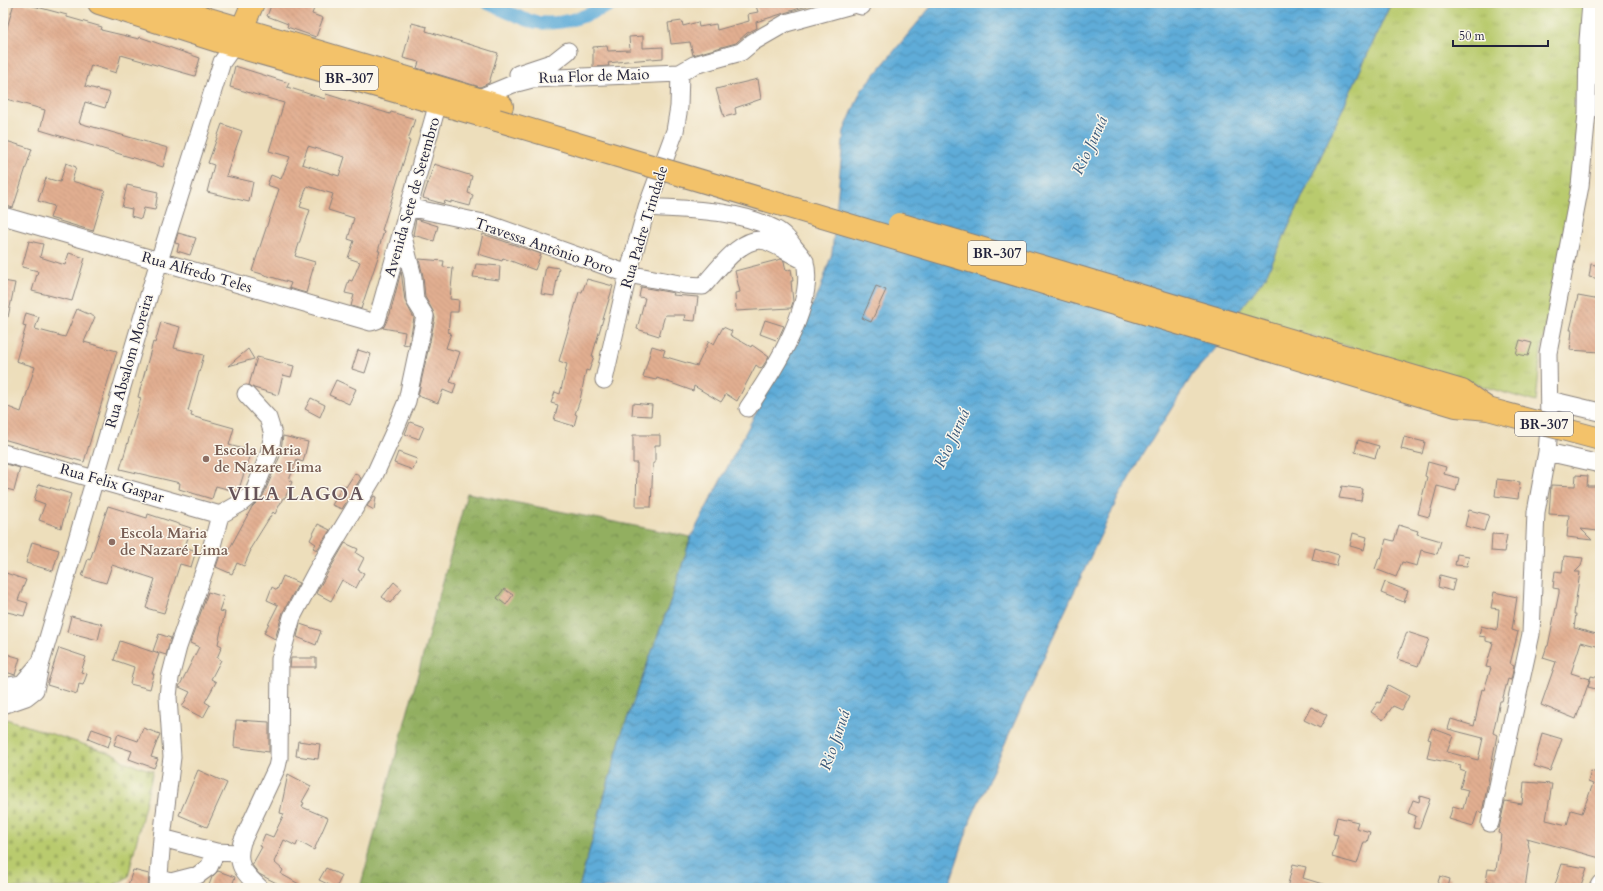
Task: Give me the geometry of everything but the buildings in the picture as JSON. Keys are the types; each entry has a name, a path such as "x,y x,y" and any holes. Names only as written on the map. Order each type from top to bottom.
{"main road":[{"path":"99,3 230,40"},
{"path":"155,3 230,40"},
{"path":"230,40 236,3"},
{"path":"230,40 253,3"},
{"name":"BR-307","path":"230,40 440,96 490,106 1448,404 1488,409 1600,439"}],"street":[{"path":"1490,823 1531,634 1536,512 1547,452 1550,400 1548,353 1593,113 1591,3"},
{"name":"Rua Flor de Maio","path":"490,106 532,79 552,76 680,74 694,66 741,52 753,42 786,23 855,4 862,6"},
{"name":"Rua Absalom Moreira","path":"3,705 26,697 35,690 41,662 159,261 230,40"},
{"path":"490,106 504,79 554,62 568,51"},
{"name":"Rua Padre Trindade","path":"604,380 628,274 647,207 675,131 679,107 680,74"},
{"name":"Avenida Sete de Setembro","path":"381,306 440,96"},
{"name":"Travessa Antônio Poro","path":"408,207 488,224 628,274 685,285 703,286 745,243 765,241 805,261"},
{"path":"647,207 713,211 759,222 776,229 791,243 805,261 806,281 799,318 788,344 764,385 748,408"},
{"name":"Rua Alfredo Teles","path":"3,216 371,322 377,320 381,306"},
{"path":"260,888 244,872 240,848 278,762 281,691 280,659 292,617 316,572 374,476 407,401 425,316 415,300 413,277 402,233"},
{"path":"216,852 209,867 198,875 171,882 159,883 162,838 172,757 168,697 170,678 178,647 208,557 220,515 241,503 254,492 269,454 273,434 268,418 246,394"},
{"path":"1550,400 1600,412"},
{"path":"1547,452 1600,464"},
{"name":"Rua Felix Gaspar","path":"3,453 95,478 220,515"},
{"path":"3,687 22,684 41,662"},
{"path":"162,838 216,852 240,848"},
{"path":"1598,888 1600,884"}],"green space":[{"path":"1391,3 1585,3 1574,185 1541,351 1536,402 1237,314 1266,276"},
{"path":"467,493 691,537 673,594 622,733 579,888 360,888"},
{"path":"3,718 116,755 123,761 153,771 128,877 110,888 3,888"}],"water":[{"name":"Rio Juruá","path":"934,3 1391,3 1266,276 1237,314 1216,348 1193,374 1140,459 1118,498 1052,639 971,819 948,888 579,888 622,733 673,594 691,537 820,290 832,253 844,131 861,91"}],"waterway":[{"path":"487,3 524,19 545,23 566,21 615,3"}],"place":[{"name":"Escola Maria de Nazare Lima","path":"206,459"},
{"name":"Escola Maria de Nazaré Lima","path":"112,542"}],"district":[{"name":"VILA LAGOA","path":"296,493"}]}
